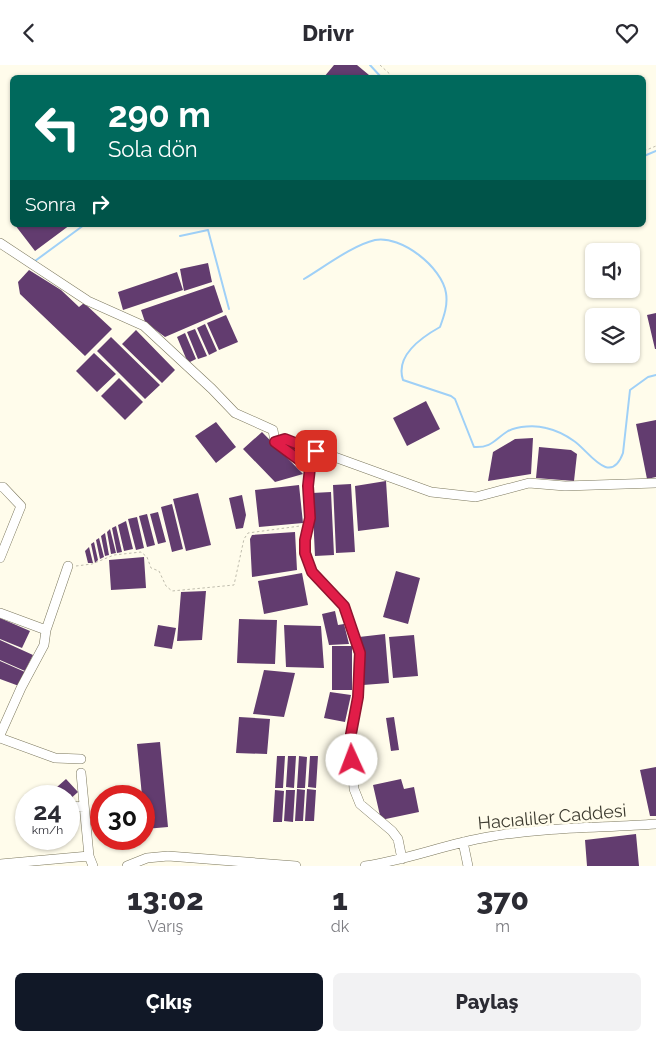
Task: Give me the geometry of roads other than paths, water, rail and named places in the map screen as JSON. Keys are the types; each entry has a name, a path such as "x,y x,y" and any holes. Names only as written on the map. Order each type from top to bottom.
{"street":[{"path":"0,243 88,301 144,326 236,413 273,431 275,442 310,468 308,486 310,518 305,540 305,553 312,572 344,606 360,653 358,697 351,734 354,789 360,804 392,831 398,839 402,859"},
{"path":"275,442 285,439 431,492 476,497 529,483 565,486 656,483"},
{"path":"0,487 3,487 22,506 0,558"},
{"path":"68,566 46,630 44,645 21,688 0,736 55,758 81,759"},
{"path":"0,613 46,630"},
{"path":"81,773 89,856 94,866"},
{"path":"80,806 84,807"},
{"name":"Hacıaliler Caddesi","path":"365,866 402,859 463,842 519,832 656,824"},
{"path":"463,842 468,866"},
{"path":"0,864 89,856"},
{"path":"127,866 137,861 155,857 217,863 296,866"}],"waterway":[{"path":"370,65 379,75"},
{"path":"646,155 656,151"},
{"path":"32,259 35,261 81,227"},
{"path":"180,236 208,230 229,309"},
{"path":"304,279 348,251 375,240 385,240 408,248 429,263 443,283 446,293 445,310 440,327 418,342 406,355 402,371 403,380 455,399 474,447 485,446 512,429 542,427 568,437 599,463 605,467 612,467 618,463 623,453 630,390 648,377 656,375"}]}
